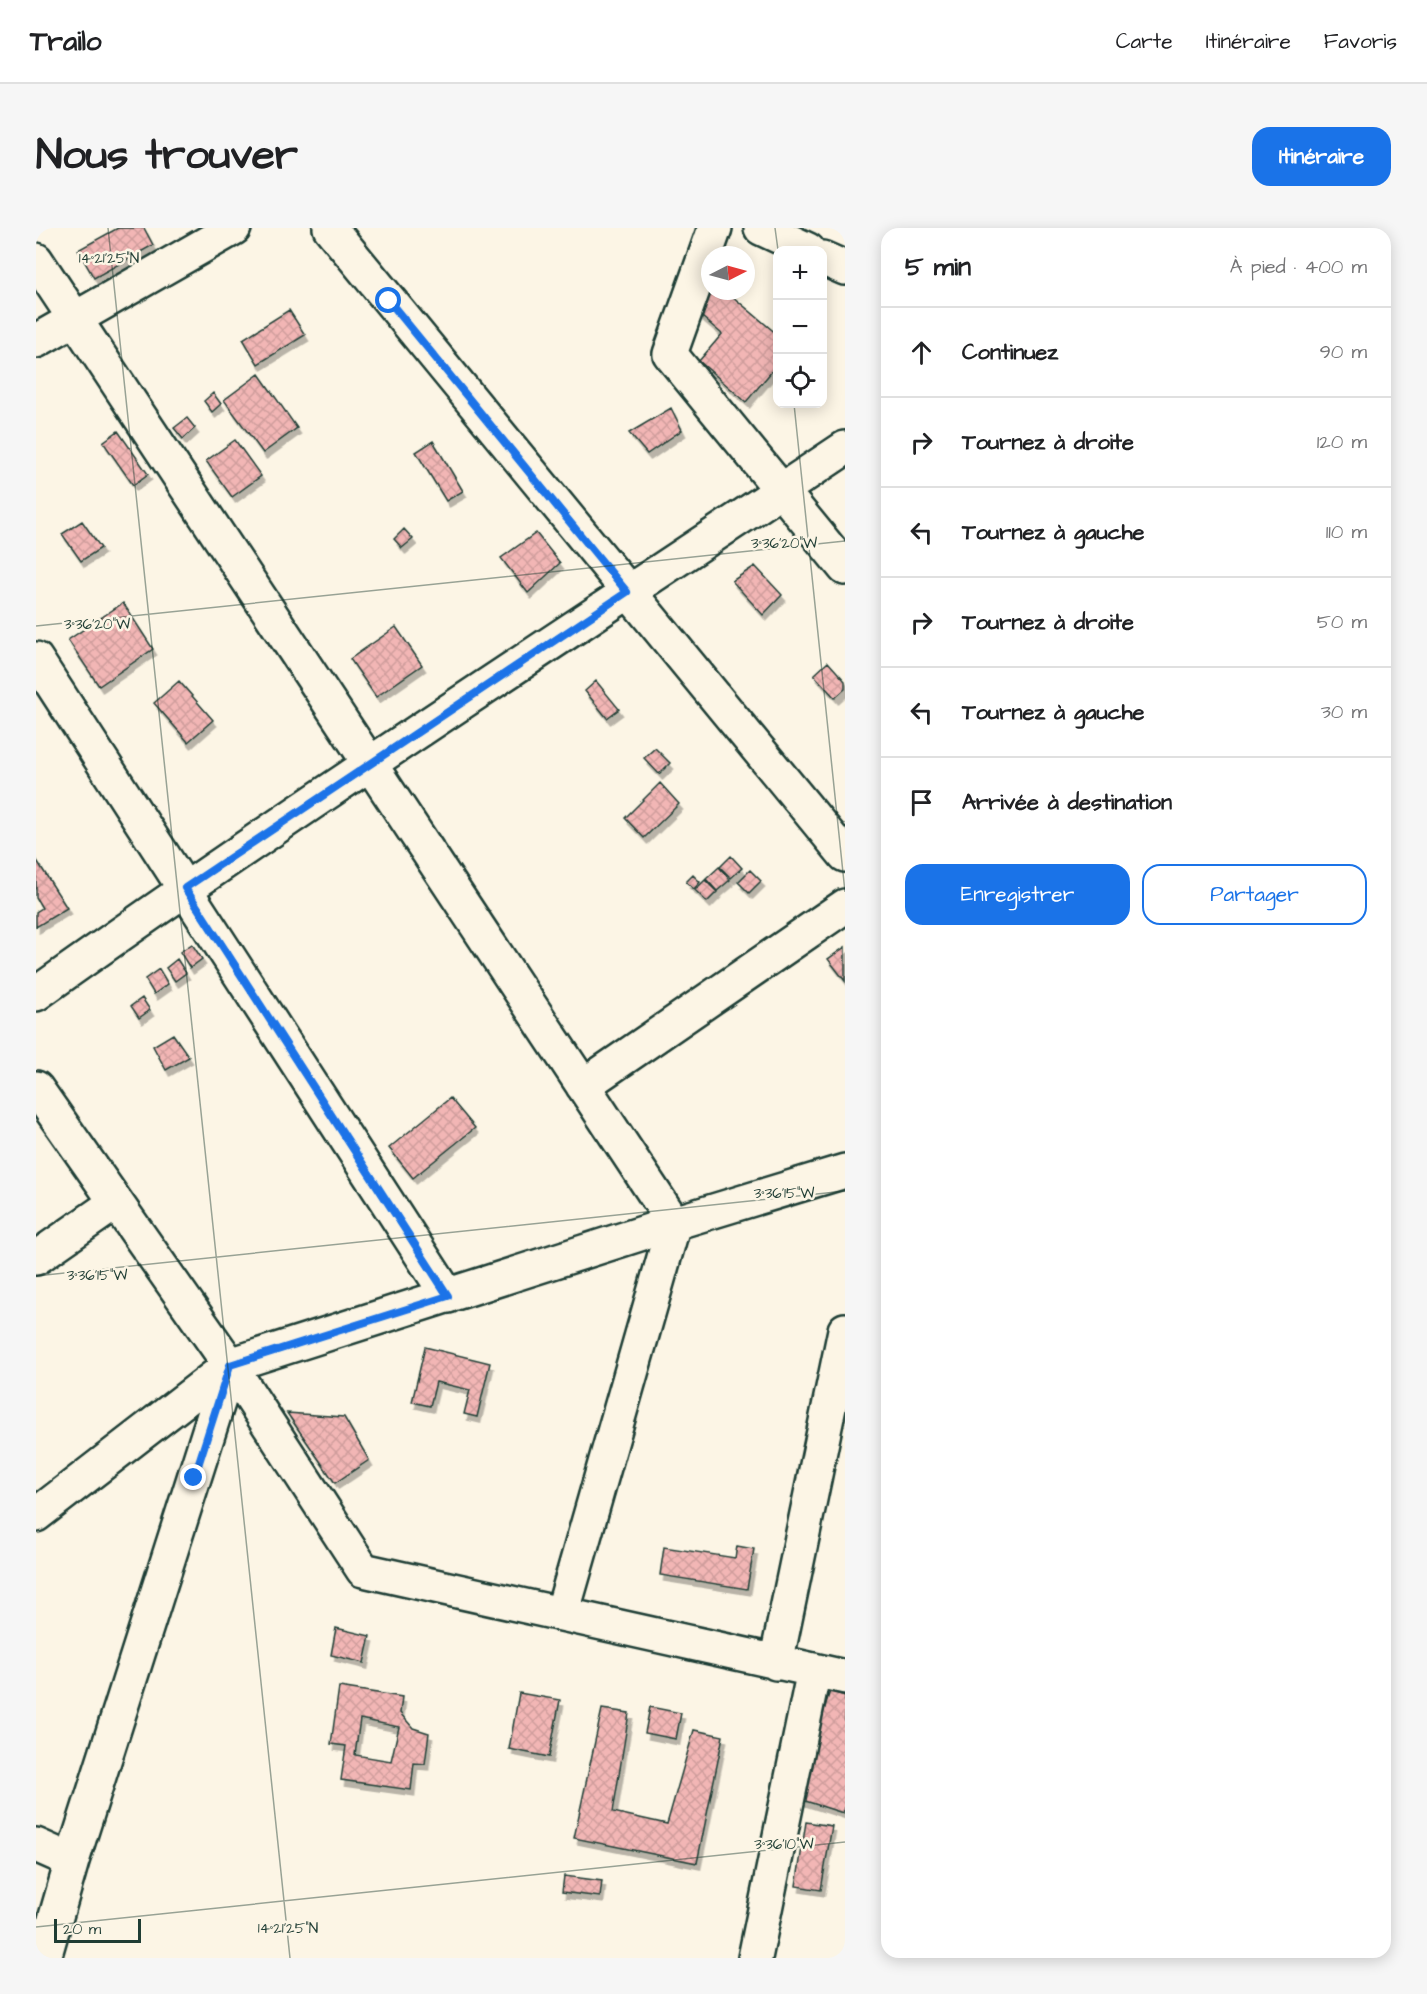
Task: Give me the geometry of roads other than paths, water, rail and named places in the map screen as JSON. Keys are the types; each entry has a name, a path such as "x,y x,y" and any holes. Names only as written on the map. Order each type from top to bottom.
{"street":[{"path":"36,340 234,228"},
{"path":"330,228 845,855"},
{"path":"715,228 670,354 845,568"},
{"path":"761,228 799,246"},
{"path":"36,260 674,1223 562,1614"},
{"path":"827,260 845,268"},
{"path":"36,994 185,888 845,448"},
{"path":"36,659 448,1296"},
{"path":"583,1086 845,906"},
{"path":"36,1088 230,1365 363,1570 829,1674 755,1958"},
{"path":"36,1515 230,1365 674,1223 845,1171"},
{"path":"36,1258 115,1203"},
{"path":"776,1663 845,1330"},
{"path":"44,1958 72,1861 230,1365"},
{"path":"36,1845 72,1861"}]}
